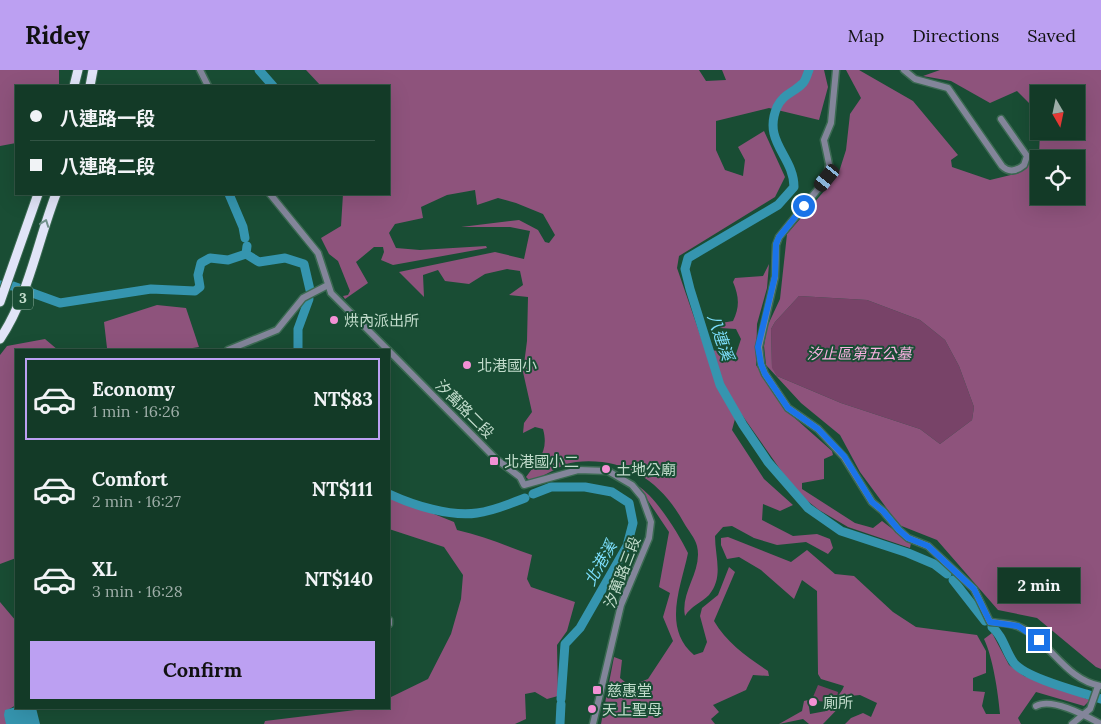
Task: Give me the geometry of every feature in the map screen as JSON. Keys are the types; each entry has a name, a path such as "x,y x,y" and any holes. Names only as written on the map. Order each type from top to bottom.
{"highway":[{"path":"74,85 78,70"},
{"path":"90,85 93,70"},
{"name":"3","path":"0,302 38,195"},
{"name":"3","path":"0,339 18,310 56,195"}],"street":[{"path":"200,70 208,85"},
{"path":"836,70 831,124 824,140 829,172 827,178 779,237 776,244 775,276 758,347 761,364 788,408 818,429 844,456 872,502 908,538 928,546 974,589 990,622 1018,626 1039,640 1067,669 1100,686 1090,709 1072,724"},
{"path":"904,70 915,79 948,88 1002,166 1006,170 1014,171 1024,165 1027,156 1001,119"},
{"name":"汐萬路二段","path":"271,195 318,253 332,293 387,349"},
{"path":"230,349 277,330 303,298 328,285"},
{"name":"汐萬路二段","path":"390,352 496,458 520,477 524,485"},
{"name":"汐萬路三段","path":"524,485 578,470 608,471 632,485 642,497 651,522 650,538 621,604 594,724"},
{"path":"1036,706 1041,703 1059,706 1083,714 1101,724"}],"green space":[{"name":"汐止區第五公墓","path":"799,296 867,300 920,320 945,340 959,366 974,407 972,420 940,444 920,429 841,403 777,376 772,369 771,329"},
{"path":"818,685 838,692 837,697 824,702 818,701 813,697"}],"shaded area":[{"path":"0,70 59,70 59,85 15,85 15,143 0,146"},
{"path":"306,70 699,70 706,81 726,80 722,70 824,70 828,87 819,120 769,108 716,121 716,150 725,170 743,176 745,160 738,147 764,131 785,177 775,197 679,256 677,268 705,349 736,354 741,339 736,329 720,328 721,323 733,321 737,311 737,292 733,282 735,278 763,276 769,264 767,288 757,324 756,365 788,412 832,451 833,455 824,459 824,479 802,483 802,489 855,523 873,528 882,521 911,543 910,548 848,527 819,510 796,492 742,415 735,419 732,430 764,479 793,505 780,511 763,504 762,520 793,536 817,534 830,539 833,548 828,554 806,542 777,545 754,538 732,526 723,527 715,536 718,567 714,588 709,595 685,616 686,598 697,564 697,546 675,508 653,484 626,468 594,461 570,463 530,481 526,477 542,455 545,437 543,429 535,427 523,433 524,423 532,412 523,372 527,341 528,297 509,295 523,285 520,271 507,269 485,274 469,284 445,281 438,270 423,275 424,297 399,272 495,252 524,259 530,231 510,227 461,227 519,220 538,230 545,242 549,243 555,235 543,214 498,198 477,205 475,190 447,195 421,207 423,218 395,224 389,233 396,248 420,250 486,246 487,248 393,265 381,260 384,252 383,247 374,247 356,262 368,283 345,299 343,296 348,295 350,291 338,261 329,254 321,238 341,226 343,195 390,195 390,85 320,85"},
{"path":"846,70 859,70 913,101 958,155 951,160 952,167 990,180 1019,173 1030,163 1030,205 1085,205 1085,150 1039,150 1040,140 1085,140 1085,85 1030,85 1030,104 1017,91 990,103 951,81 923,76 940,70 1101,70 1101,669 1096,667 1037,618 998,610 937,540 899,525 860,472 840,435 801,403 766,365 764,346 767,327 780,299 787,234 838,175 846,150 850,114 861,98","holes":["799,296 867,300 920,320 945,340 959,366 974,407 972,420 940,444 920,429 841,403 777,376 772,368 771,329"]},
{"path":"157,305 186,308 199,347 186,349 94,349 107,348 104,322"},
{"path":"45,339 57,349 15,349 15,558 0,564 0,355 7,346"},
{"path":"638,486 659,507 673,526 688,553 676,607 676,620 684,644 694,655 703,652 707,642 700,616 702,608 718,595 729,567 735,572 714,621 731,643 768,671 769,676 753,675 746,690 713,705 719,712 711,719 715,724 601,724 614,657 622,660 620,678 630,686 648,679 673,641 663,617 670,593 659,587 669,532"},
{"path":"390,496 454,522 457,530 486,538 532,555 527,579 531,587 575,602 567,631 557,645 558,696 547,699 535,692 525,694 526,719 515,724 264,724 265,721 364,709 390,709 390,698 428,679 451,634 461,599 463,575 444,547 390,529"},
{"path":"728,537 791,562 807,550 835,574 854,576 893,612 916,627 977,635 986,651 986,673 973,678 973,691 985,692 982,706 986,714 1000,714 992,665 984,639 992,633 1009,665 1024,676 1090,700 1084,706 1036,692 1018,718 1021,724 845,724 851,718 863,713 871,717 877,703 860,695 850,696 823,724 809,724 803,719 779,724 802,711 804,701 808,700 810,714 826,711 844,686 821,679 818,674 817,591 802,580 794,599 761,570 739,557 727,559 721,545 721,538"},
{"path":"0,602 15,620 15,706 6,711 11,724 0,724"}],"water":[{"path":"15,707 15,709 36,709 40,724 6,724 5,710"}],"waterway":[{"name":"北港溪","path":"259,70 272,85"},
{"name":"八連溪","path":"809,70 803,83 785,96 779,103 773,119 773,130 776,140 793,176 794,187 778,205 688,258 685,269 690,289 720,385 743,425 768,462 808,508 841,531 908,553 934,564 947,574"},
{"name":"北港溪","path":"229,195 243,227 245,238"},
{"name":"北港溪","path":"247,246 246,254 259,262 285,258 304,264 310,290"},
{"path":"0,285 13,286 60,303 151,289 195,291 200,287 198,275 201,263 210,258 228,260 246,254"},
{"name":"北港溪","path":"298,349 298,329 309,299"},
{"name":"北港溪","path":"533,494 551,487 585,487 612,492 629,503 633,523 627,546 580,628 565,644 561,699"},
{"name":"北港溪","path":"390,494 432,509 466,514 489,511 525,498"},
{"name":"八連溪","path":"953,580 985,621"},
{"name":"八連溪","path":"992,627 999,635 1014,663 1020,668 1050,683 1092,696"},
{"name":"北港溪","path":"560,724 561,704"}],"place":[{"name":"烘內派出所","path":"334,320"},
{"name":"北港國小","path":"467,365"},
{"name":"北港國小二","path":"494,461"},
{"name":"土地公廟","path":"606,469"},
{"name":"慈惠堂","path":"597,690"},
{"name":"廁所","path":"813,702"},
{"name":"天上聖母","path":"592,709"}],"route":[{"path":"804,206 796,213 776,244 775,276 758,347 765,374 788,408 818,429 844,456 872,502 883,511 899,530 908,538 928,546 948,562 974,589 990,622 1018,626 1039,640"}]}
